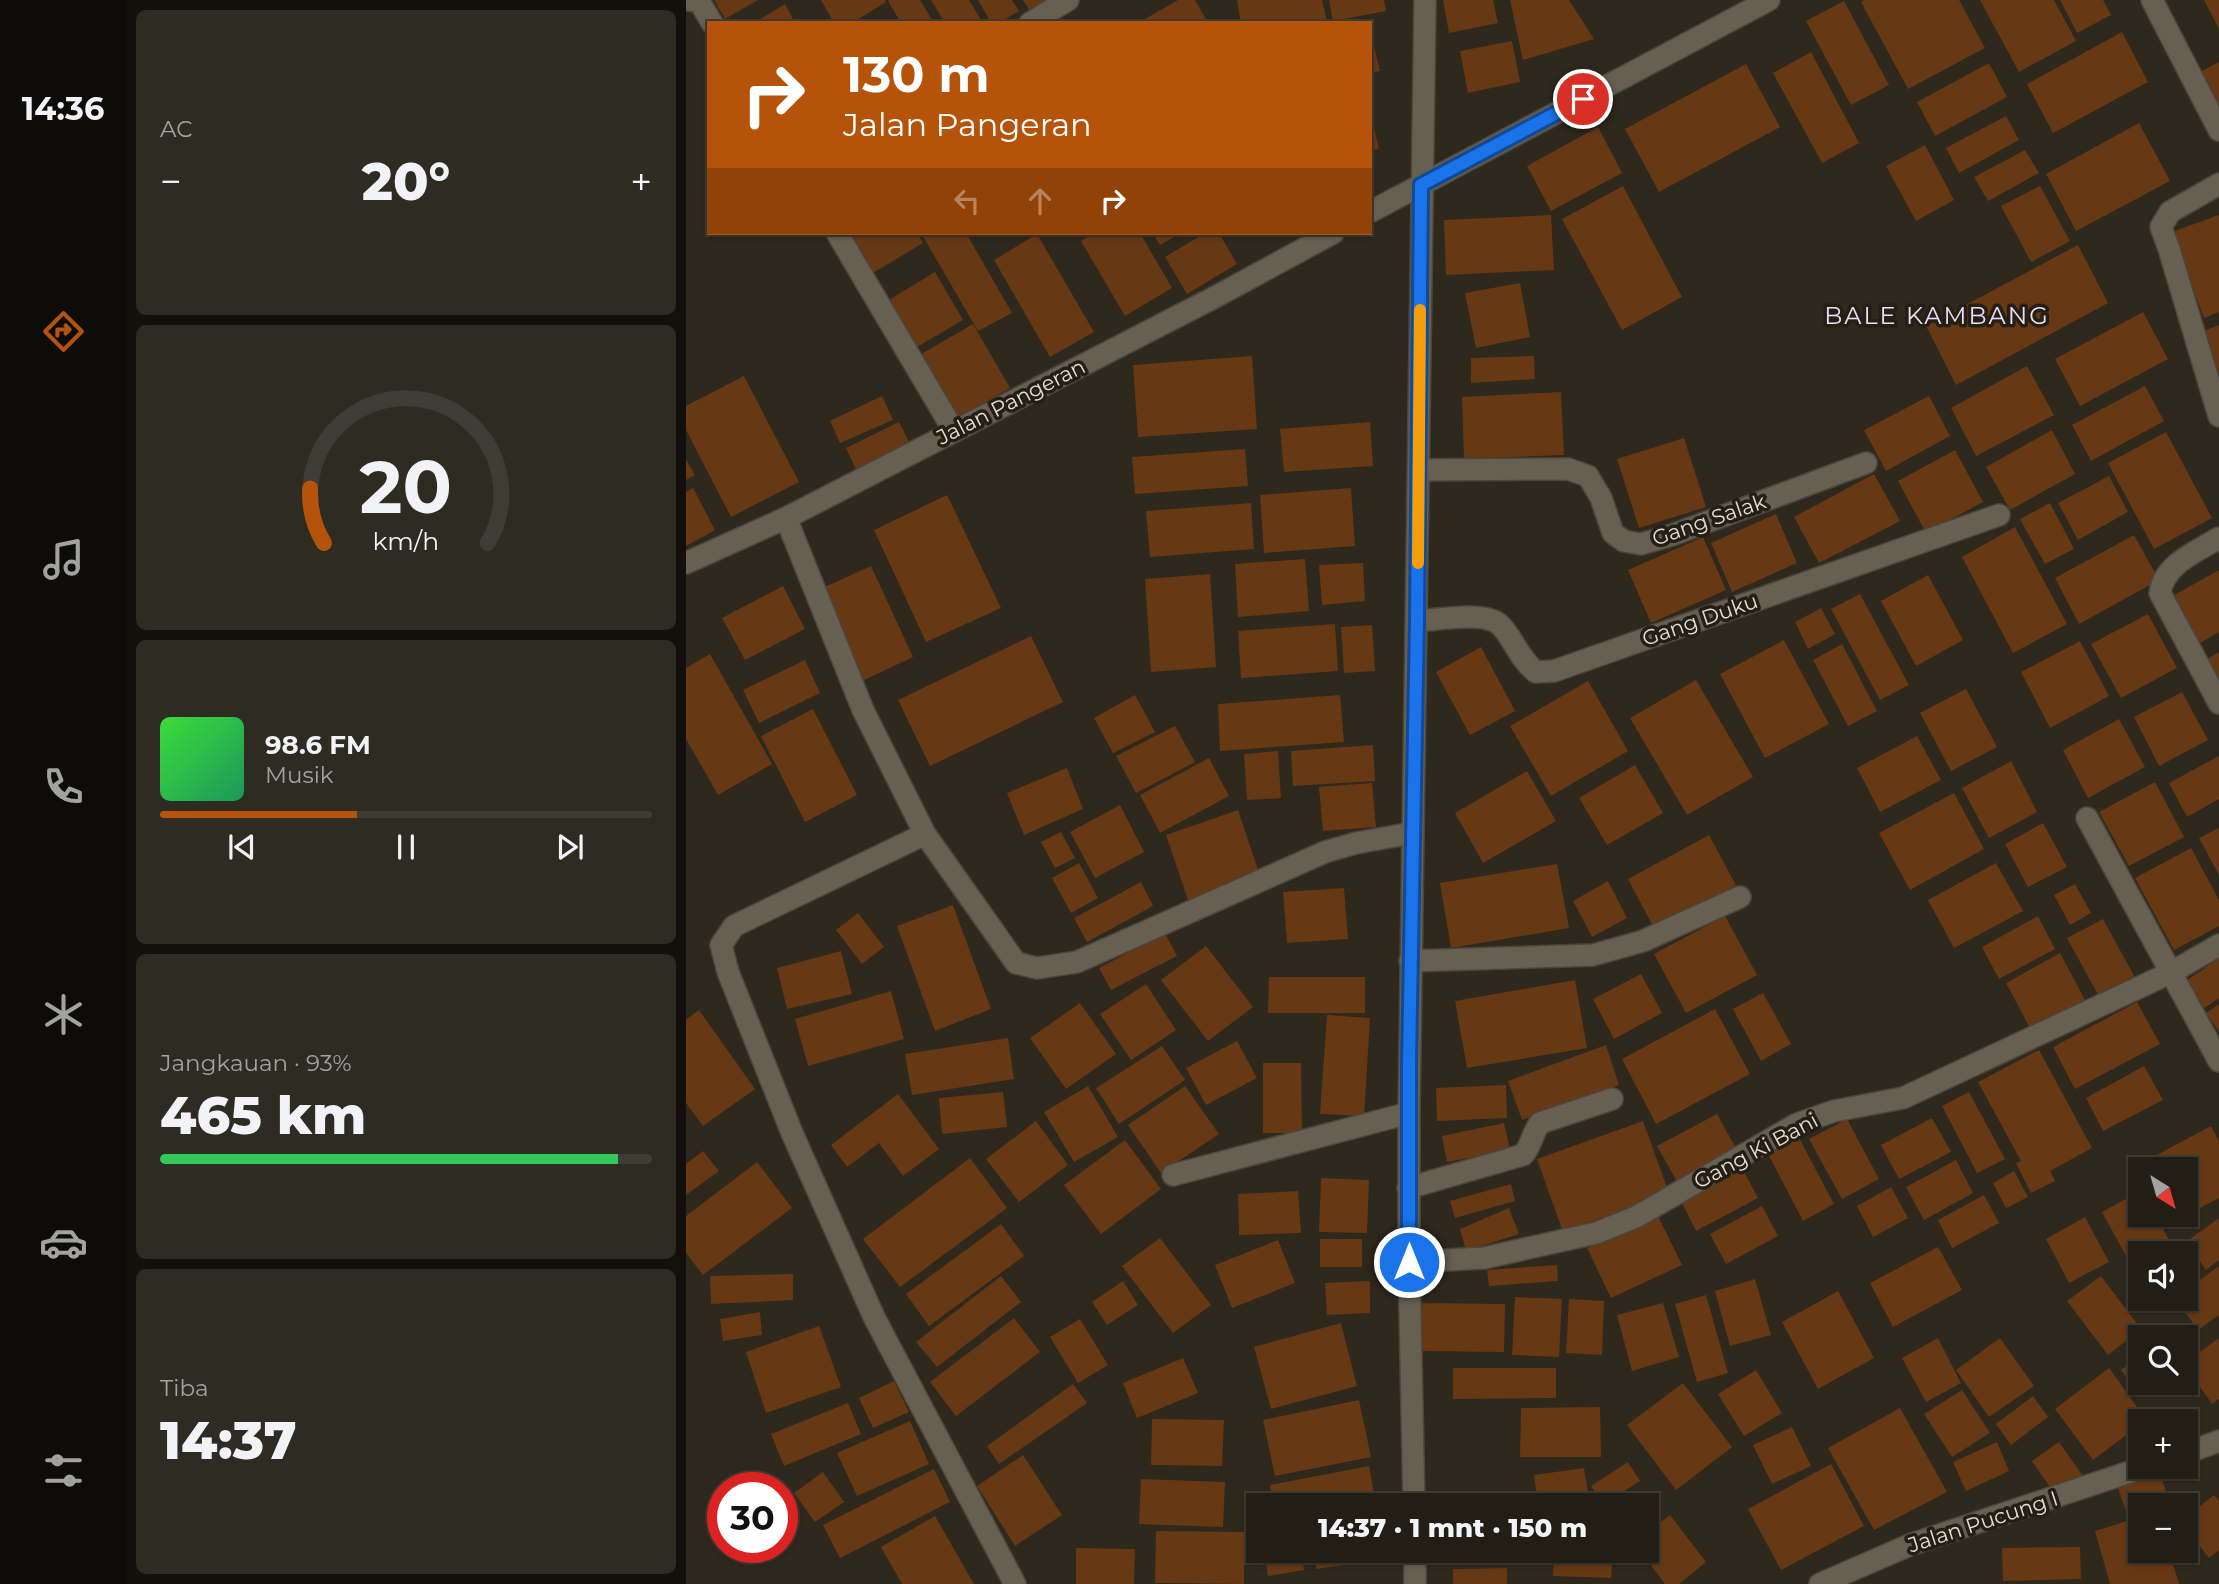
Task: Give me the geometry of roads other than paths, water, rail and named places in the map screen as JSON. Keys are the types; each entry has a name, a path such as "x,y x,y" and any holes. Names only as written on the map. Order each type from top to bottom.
{"street":[{"path":"1033,21 1068,0"},
{"path":"1414,1493 1408,1188 1425,0"},
{"path":"1372,211 1769,0"},
{"path":"2152,0 2219,130"},
{"path":"686,1 699,1 711,21"},
{"path":"2219,184 2170,212 2161,227 2219,416"},
{"path":"837,235 954,431"},
{"name":"Jalan Pangeran","path":"686,563 786,518 1217,296 1329,235"},
{"name":"Gang Salak","path":"1419,470 1568,469 1588,476 1601,498 1613,533 1624,541 1641,544 1866,463"},
{"name":"Gang Duku","path":"1417,621 1481,617 1499,624 1524,662 1536,672 1554,671 1999,515"},
{"path":"786,518 863,710 925,834 1016,963 1037,968 1077,962 1325,852 1356,843 1412,833"},
{"path":"2219,538 2175,565 2162,579 2160,593 2219,703"},
{"path":"2087,818 2219,1061"},
{"path":"925,834 734,926 721,945 728,972 792,1133 874,1317 1015,1584"},
{"path":"1410,961 1593,955 1643,941 1740,897"},
{"name":"Gang Ki Bani","path":"1409,1262 1485,1258 1597,1233 1636,1217 1797,1124 1834,1111 1903,1098 2172,972 2219,945"},
{"path":"1408,1188 1523,1155 1529,1149 1535,1130 1541,1123 1612,1099"},
{"path":"1173,1175 1409,1113"},
{"path":"2198,1449 2219,1441"},
{"name":"Jalan Pucung I","path":"1820,1584 1912,1544 2128,1473"},
{"path":"1415,1563 1415,1584"}],"district":[{"name":"BALE KAMBANG","path":"1937,316"}]}
